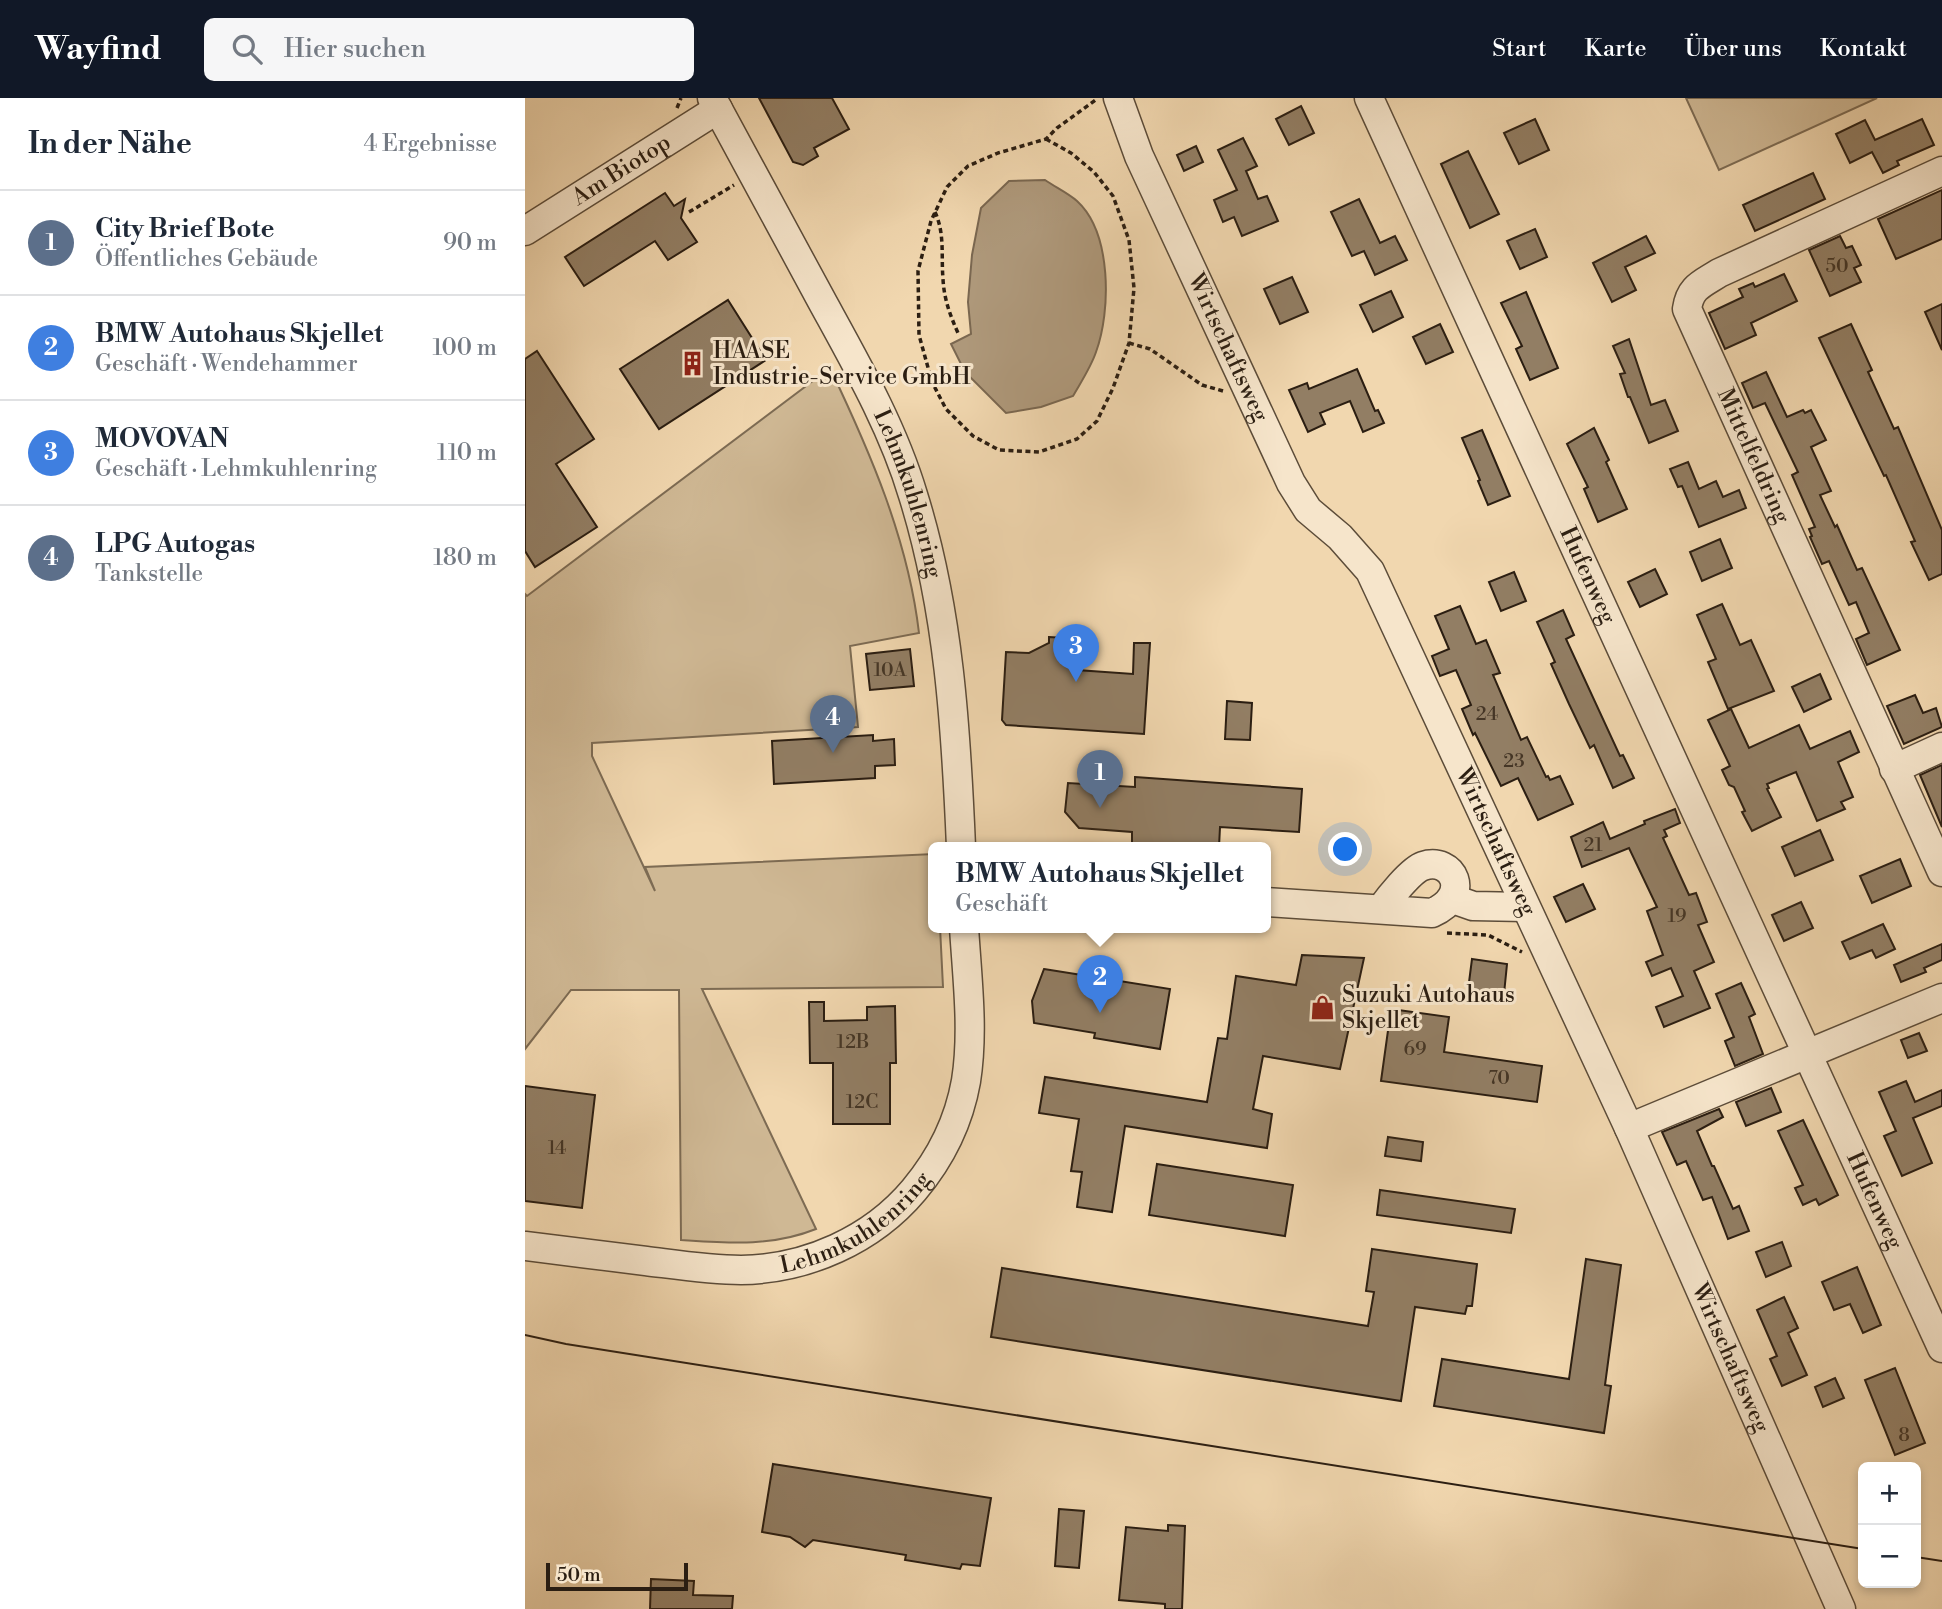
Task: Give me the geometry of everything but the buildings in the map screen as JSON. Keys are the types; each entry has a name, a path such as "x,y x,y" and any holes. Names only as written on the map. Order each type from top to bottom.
{"street":[{"name":"Wirtschaftsweg","path":"1118,98 1139,156 1291,484 1308,510 1340,537 1370,571 1629,1128 1841,1609"},
{"name":"Hufenweg","path":"1369,98 1942,1348"},
{"name":"Am Biotop","path":"525,231 687,127 715,104"},
{"name":"Lehmkuhlenring","path":"715,104 852,355 895,446 913,493 938,591 949,661 961,842"},
{"name":"Mittelfeldring","path":"1942,171 1719,273 1695,288 1689,297 1687,309 1942,872"},
{"path":"1894,769 1942,747"},
{"path":"1271,902 1381,909 1432,912 1453,899 1456,888 1454,877 1445,867 1432,864 1420,867 1381,909"},
{"path":"1453,899 1473,906 1525,906"},
{"name":"Lehmkuhlenring","path":"525,1246 714,1269 766,1269 797,1263 842,1246 886,1219 907,1198 935,1162 949,1138 959,1109 968,1058 964,933"},
{"path":"1629,1128 1942,998"}],"path":[{"path":"681,98 676,107 687,127"},
{"path":"1046,139 1071,153 1094,172 1113,196 1129,240 1134,288 1129,343 1113,388 1097,421 1077,439 1039,452 999,450 973,436 946,409 932,382 919,335 918,271 935,212 947,187 968,166 997,153 1046,139 1099,98"},
{"path":"689,212 736,184 731,177"},
{"path":"935,212 942,226 943,280 947,308 958,333"},
{"path":"1129,343 1150,349 1202,385 1222,391 1245,387"}],"shaded area":[{"path":"1686,98 1877,98 1719,170"},
{"path":"1045,180 1077,201 1097,232 1105,273 1106,295 1101,335 1094,358 1073,396 1041,407 1006,413 965,372 951,344 971,334 968,302 972,255 981,208 1009,181"},
{"path":"830,368 873,464 897,530 914,598 919,633 850,646 858,727 592,743 592,756 655,891 645,867 928,854 928,933 940,933 943,987 702,989 816,1229 766,1241 733,1243 681,1240 679,990 571,990 525,1049 525,594 527,596"}],"tram line":[{"path":"525,1335 566,1344 1858,1548"},
{"path":"1921,1558 1942,1561"}],"place":[{"name":"HAASE Industrie-Service GmbH","path":"693,364"},
{"name":"MOVOVAN","path":"1076,682"},
{"name":"LPG Autogas","path":"833,753"},
{"name":"City Brief Bote","path":"1100,808"},
{"name":"Suzuki Autohaus Skjellet","path":"1322,1008"},
{"name":"BMW Autohaus Skjellet","path":"1100,1013"}]}
